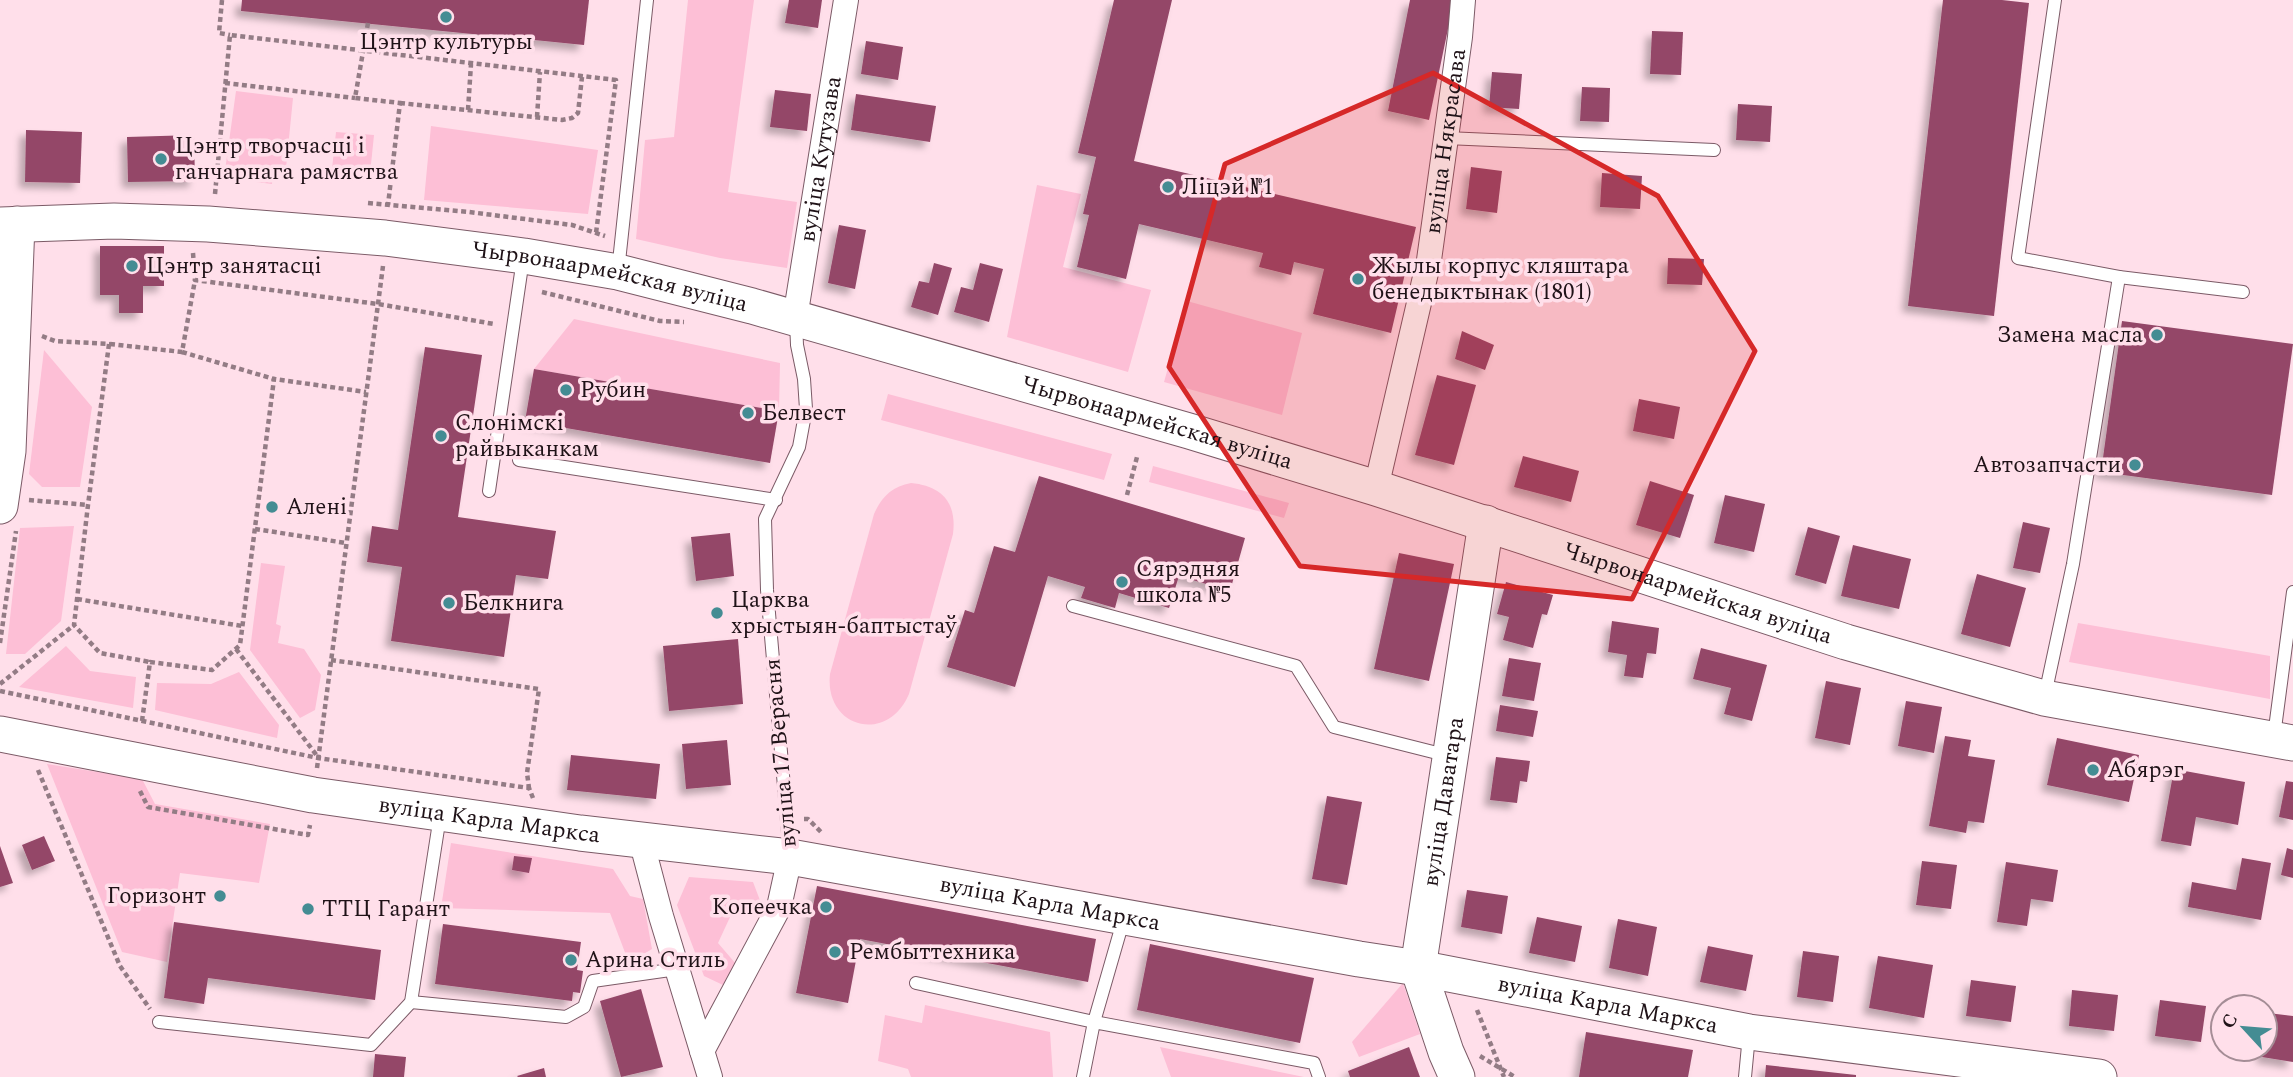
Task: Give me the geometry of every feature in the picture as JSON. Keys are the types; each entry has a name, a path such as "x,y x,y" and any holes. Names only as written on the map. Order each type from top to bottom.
{"street":[{"name":"вуліца Кутузава","path":"795,318 846,0"},
{"name":"вуліца Някрасава","path":"1376,488 1429,260 1463,0"},
{"name":"Чырвонаармейская вуліца","path":"8,224 114,221 208,223 384,238 524,256 618,272 795,318 1189,431 1486,523 1846,642 2044,698 2283,741"},
{"path":"1,502 8,451 8,224"},
{"name":"вуліца Даватара","path":"1464,1064 1446,1052 1418,968 1486,523"},
{"name":"вуліца Карла Маркса","path":"0,734 313,795 641,840 790,856 1418,968 1749,1032 2099,1077"},
{"path":"641,840 710,1077"},
{"name":"вуліца 17 Верасня","path":"702,1051 779,907 790,856"}],"lane":[{"path":"618,272 647,0"},
{"path":"2054,0 2018,258 2119,276 2243,292"},
{"path":"1446,138 1714,150"},
{"path":"489,491 524,256"},
{"path":"2044,698 2073,564 2119,276"},
{"name":"вуліца 17 Верасня","path":"790,856 767,590 765,519 799,447 806,409 795,318"},
{"path":"519,460 776,500"},
{"path":"2283,741 2293,592"},
{"path":"1073,606 1296,666 1334,727 1449,757"},
{"path":"159,1022 371,1045 411,1002 441,812"},
{"path":"1097,1077 1084,1073 1094,1022 1125,916"},
{"path":"411,1002 566,1017 584,1007 593,981 677,969"},
{"path":"916,983 1094,1022 1314,1063 1319,1077"},
{"path":"1745,1077 1749,1032"}],"path":[{"path":"222,0 219,33 616,80 596,233"},
{"path":"361,64 368,23"},
{"path":"215,194 230,34"},
{"path":"468,110 471,64"},
{"path":"537,117 540,72"},
{"path":"400,103 562,120 572,118 578,113 582,76"},
{"path":"225,83 355,98"},
{"path":"182,352 194,281 193,240"},
{"path":"137,783 148,807 308,835 383,266"},
{"path":"194,281 378,304 513,327"},
{"path":"33,333 55,341 182,352 274,379 366,392"},
{"path":"0,684 74,625 110,344"},
{"path":"74,625 100,653 212,670 240,645 274,379"},
{"path":"1127,495 1138,457"},
{"path":"1,502 88,505"},
{"path":"255,529 346,543"},
{"path":"77,599 242,626"},
{"path":"236,649 318,758"},
{"path":"331,660 539,689 527,773 529,788"},
{"path":"142,721 149,662"},
{"path":"0,691 318,758"},
{"path":"47,766 35,763 120,966 159,1022"},
{"path":"1464,1064 1515,1077"}],"highlighted area":[{"path":"1433,73 1658,196 1755,351 1632,599 1300,566 1169,367 1225,164"}],"shaded area":[{"path":"688,0 754,0 728,192 797,202 787,268 720,258 636,239 645,140 674,137"},
{"path":"236,91 293,98 286,168 273,172 272,184 224,178"},
{"path":"431,126 598,150 588,214 424,200"},
{"path":"336,132 374,135 370,174 332,169"},
{"path":"1037,185 1081,194 1063,267 1151,290 1128,372 1007,337"},
{"path":"1187,301 1302,333 1282,415 1164,382"},
{"path":"574,319 780,363 779,411 534,369"},
{"path":"44,350 92,407 80,487 42,487 29,474"},
{"path":"888,394 1112,454 1104,480 881,420"},
{"path":"1153,466 1289,503 1284,518 1149,482"},
{"path":"911,483 931,488 945,498 952,513 953,534 909,694 899,710 887,720 873,724 859,723 847,718 837,707 831,692 830,674 874,514 888,493"},
{"path":"74,526 61,621 25,654 6,654 20,528"},
{"path":"261,563 285,566 276,624 281,626 278,643 304,649 321,675 315,710 300,718 250,650"},
{"path":"2078,623 2270,656 2270,699 2069,662"},
{"path":"66,646 90,671 136,677 133,708 19,687"},
{"path":"239,672 279,725 277,738 155,710 157,683 211,684"},
{"path":"47,764 142,779 155,804 270,824 259,883 180,873 167,962 122,952"},
{"path":"451,843 613,869 630,896 643,899 652,949 629,963 610,913 441,908"},
{"path":"689,877 753,882 761,903 737,902 718,943 736,964 723,985 704,976 677,905"},
{"path":"1403,983 1420,1034 1359,1057 1352,1042"},
{"path":"925,1005 1050,1032 1053,1077 911,1077 908,1069 878,1061 885,1015 922,1023"},
{"path":"1160,1047 1304,1077 1171,1077"}],"building":[{"name":"Цэнтр культуры","path":"242,0 589,0 584,45 241,11"},
{"path":"789,0 822,0 818,28 785,23"},
{"name":"Ліцэй №1","path":"1114,0 1172,0 1134,161 1416,227 1391,333 1313,314 1324,269 1294,262 1291,275 1259,267 1263,253 1139,224 1126,279 1077,267 1089,215 1083,214 1096,157 1078,153"},
{"path":"1410,0 1454,0 1429,120 1388,111"},
{"path":"1943,0 2029,3 1994,316 1908,306"},
{"path":"1652,31 1683,32 1681,75 1650,74"},
{"path":"866,41 903,47 898,80 861,74"},
{"path":"1492,72 1522,74 1519,109 1489,107"},
{"path":"1582,87 1610,88 1609,122 1580,121"},
{"path":"775,90 811,94 807,131 770,127"},
{"path":"856,94 936,106 930,142 851,130"},
{"path":"1738,104 1772,106 1770,142 1736,140"},
{"path":"26,130 82,132 80,183 25,182"},
{"name":"Цэнтр творчасці і ганчарнага рамяства","path":"194,135 195,181 128,182 127,137"},
{"path":"1471,167 1502,171 1497,213 1466,209"},
{"path":"1602,173 1642,176 1640,209 1600,207"},
{"path":"839,225 866,230 855,289 828,283"},
{"name":"Цэнтр занятасці","path":"100,246 164,246 164,286 143,286 143,313 119,313 119,295 100,295"},
{"path":"1668,258 1704,259 1702,285 1667,284"},
{"path":"934,263 952,268 938,315 911,307 919,281 929,283"},
{"path":"980,263 1003,269 989,322 954,312 961,287 973,290"},
{"path":"2122,321 2293,344 2272,495 2101,472"},
{"path":"1462,331 1494,345 1485,370 1455,359"},
{"name":"Слонімскі райвыканкам","path":"425,347 482,355 458,517 556,531 548,579 516,575 504,657 391,641 402,567 367,562 372,526 398,530"},
{"path":"534,369 779,411 770,463 525,421"},
{"path":"1437,375 1476,385 1454,465 1415,455"},
{"path":"1639,399 1680,407 1674,439 1633,431"},
{"path":"1523,456 1579,471 1571,502 1514,487"},
{"name":"Сярэдняя школа №5","path":"1039,476 1245,538 1230,591 1179,576 1169,608 1119,593 1115,608 1081,598 1085,587 1048,576 1015,687 947,667 965,610 974,613 994,546 1015,552"},
{"path":"1650,481 1694,495 1680,538 1636,525"},
{"path":"1725,495 1765,504 1754,552 1714,543"},
{"path":"2023,522 2050,528 2040,573 2013,568"},
{"path":"1808,527 1840,536 1826,584 1795,575"},
{"path":"730,533 734,576 696,581 691,537"},
{"path":"1853,545 1911,559 1899,609 1841,596"},
{"path":"1399,553 1454,564 1429,681 1374,669"},
{"path":"1977,574 2026,588 2010,647 1961,634"},
{"path":"1506,582 1553,595 1547,615 1542,614 1533,648 1503,640 1509,617 1497,614"},
{"path":"1612,621 1659,628 1656,654 1647,653 1643,678 1624,676 1627,655 1608,652"},
{"path":"738,639 743,704 669,711 663,646"},
{"path":"1701,648 1767,665 1752,721 1724,714 1731,688 1693,679"},
{"path":"1509,658 1541,663 1534,701 1502,696"},
{"path":"1826,681 1861,688 1850,745 1815,738"},
{"path":"1906,701 1942,707 1934,753 1898,746"},
{"path":"1500,705 1538,711 1533,737 1496,731"},
{"path":"1945,736 1971,740 1968,756 1995,760 1984,823 1968,821 1966,833 1929,826"},
{"name":"Абярэг","path":"2057,738 2139,755 2129,802 2047,785"},
{"path":"727,740 731,785 686,789 682,744"},
{"path":"571,755 660,764 656,799 567,790"},
{"path":"1496,757 1530,761 1527,782 1520,781 1517,803 1490,800"},
{"path":"2174,769 2245,782 2238,825 2196,817 2191,846 2161,841"},
{"path":"2286,781 2293,782 2293,820 2279,817"},
{"path":"1327,796 1362,802 1347,885 1312,879"},
{"path":"44,836 55,861 32,870 22,845"},
{"path":"0,846 13,883 0,887"},
{"path":"2287,848 2293,850 2293,878 2281,875"},
{"path":"514,856 532,858 529,873 512,870"},
{"path":"2242,858 2271,863 2261,920 2188,907 2192,882 2236,890"},
{"path":"1922,861 1957,865 1951,909 1916,905"},
{"path":"2006,862 2058,870 2053,902 2031,899 2027,926 1997,922"},
{"path":"817,886 1096,939 1088,982 860,939 848,1003 796,993"},
{"path":"1467,890 1508,896 1502,934 1461,927"},
{"path":"1537,917 1582,926 1575,962 1529,953"},
{"path":"1618,919 1657,927 1648,976 1609,968"},
{"path":"174,922 381,950 375,1000 208,978 204,1004 164,998"},
{"path":"443,924 581,942 577,970 583,971 580,993 573,992 572,1001 435,984"},
{"path":"1150,944 1314,978 1300,1043 1137,1010"},
{"path":"1708,946 1753,955 1746,991 1700,982"},
{"path":"1803,951 1839,956 1833,1002 1797,997"},
{"path":"1878,956 1933,965 1924,1018 1869,1008"},
{"path":"1971,980 2016,986 2011,1022 1966,1016"},
{"path":"641,989 663,1067 621,1077 600,1001"},
{"path":"2072,990 2118,995 2114,1031 2069,1026"},
{"path":"2160,1000 2206,1006 2201,1042 2155,1036"},
{"path":"2279,1014 2293,1016 2293,1062 2279,1060"},
{"path":"1586,1032 1693,1050 1688,1077 1579,1077"},
{"path":"1409,1047 1420,1077 1350,1077 1348,1071"},
{"path":"375,1054 406,1057 404,1077 373,1077"},
{"path":"1766,1065 1856,1075 1856,1077 1765,1077"},
{"path":"544,1068 546,1077 517,1076"}],"place":[{"name":"Цэнтр культуры","path":"446,17"},
{"name":"Цэнтр творчасці і ганчарнага рамяства","path":"161,159"},
{"name":"Ліцэй №1","path":"1168,187"},
{"name":"Цэнтр занятасці","path":"132,266"},
{"name":"Жылы корпус кляштара бенедыктынак (1801)","path":"1358,279"},
{"name":"Замена масла","path":"2157,335"},
{"name":"Рубин","path":"566,390"},
{"name":"Белвест","path":"748,413"},
{"name":"Слонімскі райвыканкам","path":"441,436"},
{"name":"Автозапчасти","path":"2135,465"},
{"name":"Алені","path":"272,507"},
{"name":"Сярэдняя школа №5","path":"1122,582"},
{"name":"Белкнига","path":"449,603"},
{"name":"Царква хрыстыян-баптыстаў","path":"717,613"},
{"name":"Абярэг","path":"2093,770"},
{"name":"Горизонт","path":"220,896"},
{"name":"Копеечка","path":"826,907"},
{"name":"ТТЦ Гарант","path":"308,909"},
{"name":"Рембыттехника","path":"835,952"},
{"name":"Арина Стиль","path":"571,960"}]}
